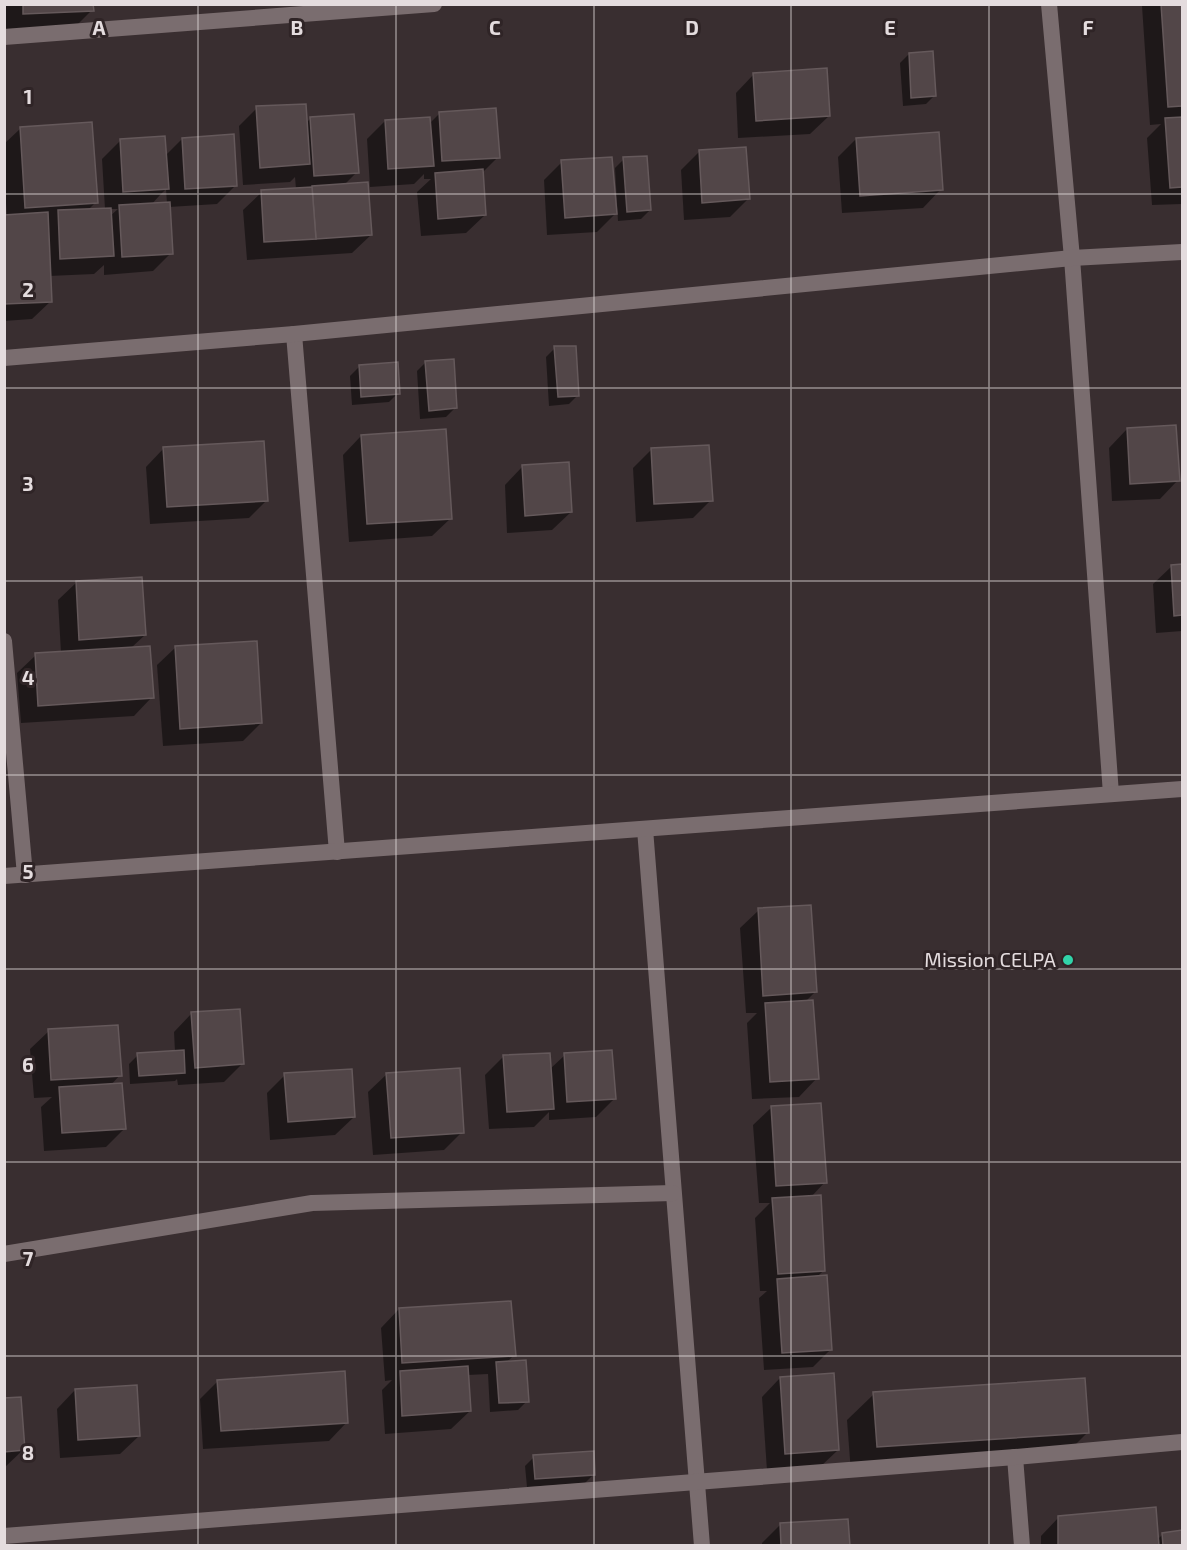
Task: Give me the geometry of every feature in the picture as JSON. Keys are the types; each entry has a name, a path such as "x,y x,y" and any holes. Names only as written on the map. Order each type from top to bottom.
{"street":[{"path":"4,36 434,4"},
{"path":"1049,4 1072,258 1111,794"},
{"path":"4,358 294,334 1072,258 1182,252"},
{"path":"294,334 337,852"},
{"path":"4,641 26,874"},
{"path":"4,876 1182,789"},
{"path":"645,828 702,1545"},
{"path":"4,1254 312,1203 673,1193"},
{"path":"4,1536 1182,1442"},
{"path":"1015,1457 1022,1545"}],"building":[{"path":"23,4 93,4 94,11 23,14"},
{"path":"1161,4 1182,4 1182,106 1168,107"},
{"path":"933,51 936,96 911,98 909,53"},
{"path":"827,68 830,116 756,121 753,73"},
{"path":"306,104 310,164 260,168 256,106"},
{"path":"496,108 500,158 442,161 439,112"},
{"path":"354,114 359,173 314,176 310,117"},
{"path":"430,117 434,166 388,169 385,120"},
{"path":"1182,117 1182,187 1170,188 1165,118"},
{"path":"92,122 98,203 25,208 20,127"},
{"path":"939,132 943,190 860,196 856,138"},
{"path":"234,134 237,186 185,189 182,138"},
{"path":"165,136 169,189 123,192 120,139"},
{"path":"746,147 750,199 702,203 699,150"},
{"path":"647,156 651,210 627,212 623,157"},
{"path":"612,157 617,214 565,218 561,160"},
{"path":"483,169 486,215 438,219 435,173"},
{"path":"368,182 372,235 316,239 312,186"},
{"path":"312,187 316,239 264,242 261,190"},
{"path":"170,202 173,254 122,257 119,205"},
{"path":"111,208 114,256 60,259 58,210"},
{"path":"48,212 52,302 4,304 4,215"},
{"path":"554,346 576,346 579,396 558,397"},
{"path":"454,359 457,408 429,411 425,361"},
{"path":"398,362 400,394 361,397 359,365"},
{"path":"1176,425 1180,481 1130,484 1127,428"},
{"path":"446,429 452,519 367,524 361,435"},
{"path":"264,441 268,501 167,507 163,447"},
{"path":"709,445 713,501 654,504 651,448"},
{"path":"569,462 572,512 525,516 522,465"},
{"path":"1182,564 1182,615 1174,616 1171,565"},
{"path":"142,577 146,635 79,640 76,581"},
{"path":"257,641 262,723 180,729 175,646"},
{"path":"150,646 154,698 38,706 35,653"},
{"path":"811,905 817,992 763,996 758,908"},
{"path":"813,1000 819,1079 770,1082 765,1003"},
{"path":"240,1009 244,1064 195,1068 191,1012"},
{"path":"118,1025 122,1076 51,1080 48,1029"},
{"path":"184,1050 185,1073 139,1076 137,1053"},
{"path":"612,1050 616,1099 567,1102 564,1053"},
{"path":"550,1053 554,1109 507,1112 503,1055"},
{"path":"460,1068 464,1133 391,1138 386,1073"},
{"path":"352,1069 355,1117 288,1122 284,1073"},
{"path":"122,1083 126,1129 62,1133 59,1087"},
{"path":"821,1103 827,1183 776,1186 771,1106"},
{"path":"821,1195 825,1271 778,1274 772,1198"},
{"path":"827,1275 832,1350 782,1353 777,1279"},
{"path":"511,1301 516,1356 402,1363 399,1308"},
{"path":"526,1360 529,1402 499,1403 496,1362"},
{"path":"468,1366 471,1411 402,1416 400,1371"},
{"path":"345,1371 348,1423 221,1431 217,1380"},
{"path":"834,1373 839,1450 785,1454 780,1377"},
{"path":"1085,1378 1089,1433 877,1447 873,1392"},
{"path":"137,1385 140,1436 78,1440 75,1389"},
{"path":"21,1397 25,1450 4,1452 4,1398"},
{"path":"594,1451 595,1475 535,1479 533,1455"},
{"path":"1156,1507 1159,1546 1058,1546 1058,1516"},
{"path":"848,1519 850,1546 781,1546 780,1523"},
{"path":"1182,1530 1182,1546 1163,1546 1162,1533"}],"place":[{"name":"Mission CELPA","path":"1068,960"}]}
